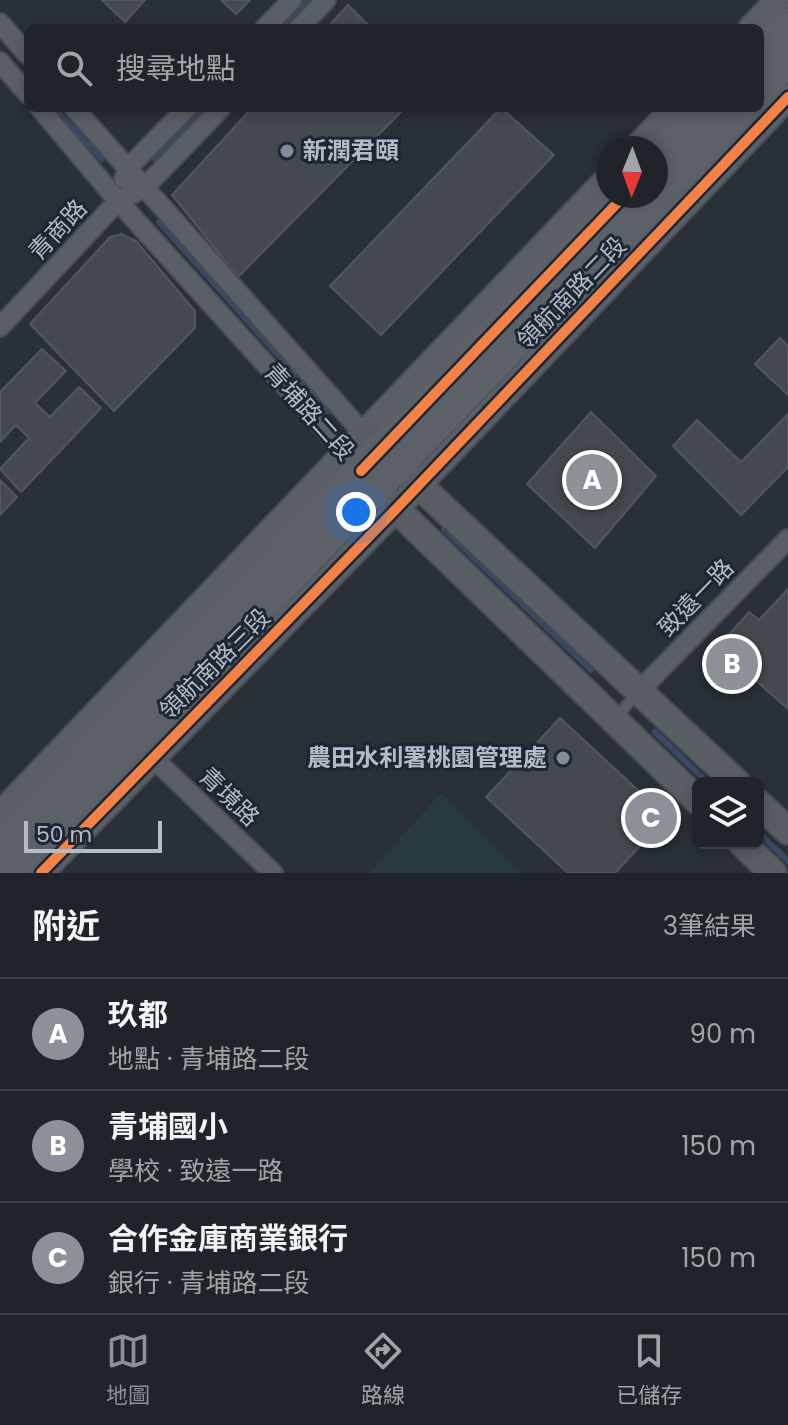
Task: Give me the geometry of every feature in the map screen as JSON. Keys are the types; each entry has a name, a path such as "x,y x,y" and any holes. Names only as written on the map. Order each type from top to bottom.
{"main road":[{"path":"764,49 788,24"},
{"path":"764,86 788,61"},
{"path":"668,150 704,112"},
{"name":"領航南路二段","path":"381,469 738,112"},
{"name":"領航南路二段","path":"381,469 613,208"},
{"name":"青埔路二段","path":"381,469 639,691 731,777"},
{"name":"青埔路二段","path":"381,469 614,720 692,795"},
{"name":"領航南路三段","path":"0,846 381,469"},
{"name":"領航南路三段","path":"7,873 381,469"},
{"path":"764,809 788,831"},
{"path":"748,849 773,873"}],"street":[{"path":"269,24 292,0"},
{"path":"303,24 326,0"},
{"path":"755,24 778,0"},
{"path":"0,23 24,50"},
{"path":"2,70 24,90"},
{"name":"領航南路二段","path":"381,469 788,97"},
{"name":"青埔路二段","path":"43,112 118,201 381,469"},
{"name":"青埔路二段","path":"77,112 381,469"},
{"name":"青商路","path":"118,201 127,169 183,112"},
{"name":"青商路","path":"0,327 118,201 144,188 217,112"},
{"path":"647,136 670,112"},
{"path":"381,469 596,193"},
{"name":"領航南路三段","path":"41,873 152,757 381,469"},
{"name":"領航南路三段","path":"0,814 381,469"},
{"name":"致遠一路","path":"639,691 788,539"},
{"name":"青境路","path":"152,757 273,873"}],"lane":[{"path":"614,720 639,691"}],"green space":[{"path":"441,793 520,873 369,873"}],"building":[{"path":"102,0 145,0 125,22"},
{"path":"221,0 250,0 236,14"},
{"path":"348,5 367,24 331,24"},
{"name":"新潤君頤","path":"248,112 401,112 238,277 172,195"},
{"path":"497,112 506,112 554,155 381,335 330,286"},
{"path":"121,234 136,241 195,311 195,328 114,411 30,324 110,237"},
{"path":"780,338 788,346 788,395 755,364"},
{"path":"42,349 66,371 35,403 50,417 79,387 101,408 21,492 0,469 29,438 16,425 0,442 0,392"},
{"path":"591,412 656,476 595,548 527,484"},
{"path":"788,414 788,467 741,515 673,446 697,420 741,462"},
{"path":"0,480 17,497 0,515"},
{"path":"788,589 788,709 743,669 749,661 724,640 749,612 759,620"},
{"name":"農田水利署桃園管理處","path":"560,718 667,817 615,873 568,873 486,797"}],"waterway":[{"path":"285,24 308,0"},
{"path":"58,112 102,159"},
{"path":"155,159 200,112"},
{"path":"159,222 328,411"},
{"path":"444,529 591,670"},
{"path":"655,732 702,777"},
{"path":"764,838 788,861"}],"cycle path":[{"path":"41,873 396,509 788,97"},
{"path":"361,471 613,208"}],"place":[{"name":"新潤君頤","path":"287,151"},
{"name":"玖都","path":"592,480"},
{"name":"青埔國小","path":"732,664"},
{"name":"農田水利署桃園管理處","path":"563,758"},
{"name":"合作金庫商業銀行","path":"651,818"}]}
